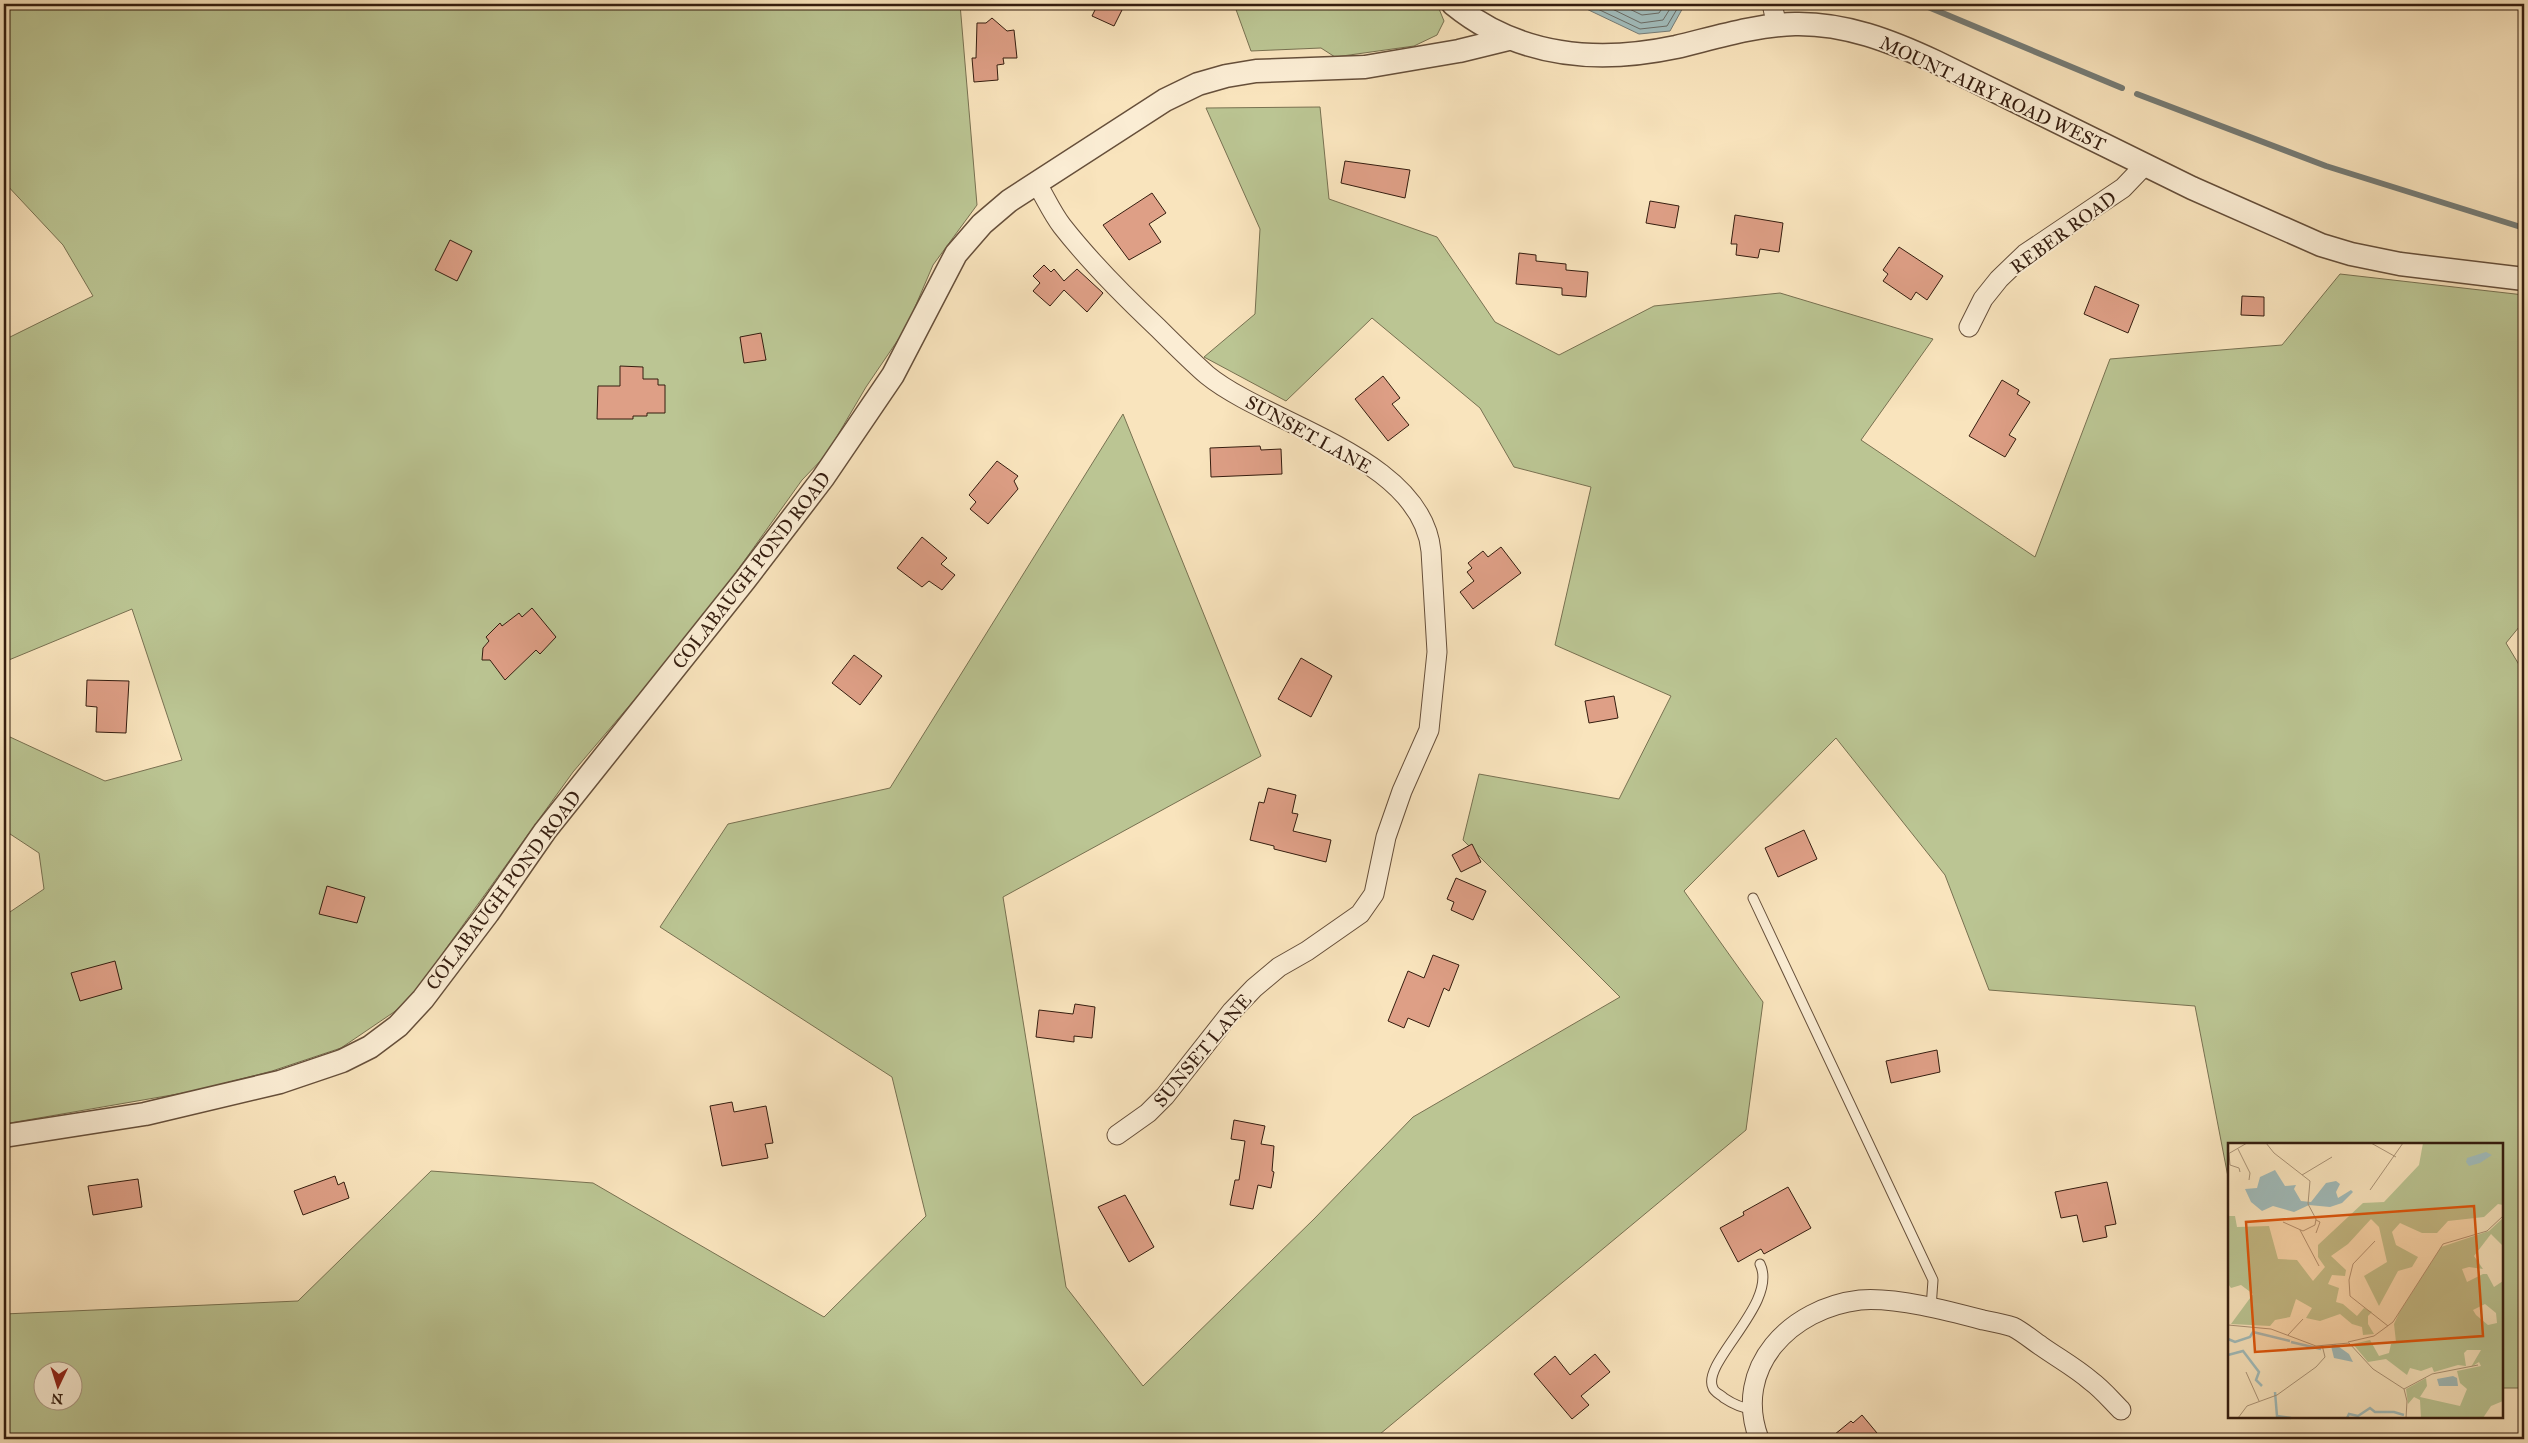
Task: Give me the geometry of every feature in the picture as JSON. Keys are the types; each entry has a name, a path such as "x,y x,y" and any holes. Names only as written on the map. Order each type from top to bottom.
{"street":[{"name":"MOUNT AIRY ROAD WEST","path":"1453,4 1485,27 1508,39 1528,46 1563,52 1618,54 1673,47 1776,26 1828,25 1893,43 1943,65 2145,166 2298,235 2334,249 2400,264 2524,278"},
{"path":"1772,4 1776,26"},
{"name":"COLABAUGH POND ROAD","path":"4,1136 145,1114 280,1082 342,1061 370,1047 398,1026 423,998 470,936 545,831 745,580 823,478 893,375 956,254 982,224 1009,201 1165,100 1198,84 1226,76 1256,71 1303,71 1374,66 1466,50 1508,39"},
{"name":"REBER ROAD","path":"1969,327 1983,300 1999,279 2025,254 2124,188 2145,166"},
{"name":"SUNSET LANE","path":"1037,184 1060,224 1089,258 1188,357 1225,388 1338,446 1377,471 1414,507 1430,537 1437,652 1429,730 1402,792 1386,837 1374,894 1360,914 1308,950 1279,967 1254,988 1232,1011 1165,1096 1148,1113 1117,1135"},
{"path":"1758,1439 1751,1399 1756,1373 1766,1353 1777,1339 1823,1309 1863,1300 1930,1308 2013,1327 2091,1380 2121,1410"}],"lane":[{"path":"1753,898 1933,1280 1930,1308"},
{"path":"1752,1409 1731,1402 1713,1389 1712,1383 1721,1356 1752,1310 1762,1280 1760,1264"}],"green space":[{"path":"4,4 960,4 977,205 933,265 906,328 866,387 826,455 802,480 702,620 573,772 445,950 419,990 394,1012 341,1048 272,1071 195,1091 4,1124 4,916 44,889 39,853 4,830 4,737 10,737 105,781 182,760 132,609 4,662 4,340 93,296 63,245 4,182"},
{"path":"1234,4 1437,4 1444,21 1437,35 1414,46 1335,57 1321,48 1251,51"},
{"path":"1320,107 1329,199 1437,237 1495,322 1559,355 1654,306 1780,293 1933,339 1861,440 2035,557 2110,359 2282,345 2340,274 2524,295 2524,621 2506,643 2524,673 2524,1388 2503,1388 2503,1143 2228,1143 2228,1177 2195,1006 1989,990 1945,875 1836,738 1684,891 1763,1002 1746,1130 1374,1439 4,1439 4,1314 298,1301 431,1171 593,1183 824,1317 926,1216 892,1077 660,927 728,824 890,788 1123,414 1261,756 1003,897 1066,1287 1143,1386 1314,1219 1413,1117 1620,997 1463,840 1479,774 1619,799 1671,696 1555,645 1591,487 1514,467 1480,408 1372,318 1286,401 1204,357 1255,314 1260,229 1206,108"}],"water":[{"path":"1576,4 1685,4 1670,31 1639,34"}],"building":[{"path":"1098,4 1125,4 1114,26 1092,16"},
{"path":"992,18 1007,31 1014,30 1017,58 1003,58 1004,64 997,65 998,80 974,82 972,58 976,58 977,23 986,23"},
{"path":"1345,161 1410,170 1405,198 1341,183"},
{"path":"1152,193 1166,213 1149,224 1161,242 1129,260 1103,225"},
{"path":"1650,201 1679,206 1675,228 1646,223"},
{"path":"1735,215 1783,223 1779,252 1760,249 1758,258 1736,255 1737,244 1731,244"},
{"path":"450,240 472,251 457,281 435,270"},
{"path":"1899,247 1943,276 1927,300 1916,292 1911,300 1883,281 1888,274 1883,270"},
{"path":"1519,253 1536,255 1536,261 1566,264 1566,270 1588,272 1586,297 1562,295 1562,288 1516,284"},
{"path":"1044,265 1051,272 1054,269 1064,281 1077,269 1103,293 1087,312 1064,290 1050,306 1033,291 1040,283 1033,276"},
{"path":"2095,286 2139,305 2128,333 2084,314"},
{"path":"2242,296 2264,297 2264,316 2241,315"},
{"path":"761,333 766,360 744,363 740,337"},
{"path":"620,366 643,367 643,379 658,379 658,385 665,385 665,413 647,413 647,416 633,416 633,419 597,419 598,386 620,386"},
{"path":"1383,376 1400,398 1392,404 1409,425 1388,441 1355,399"},
{"path":"2002,380 2019,390 2017,394 2030,402 2009,435 2016,439 2005,457 1969,436"},
{"path":"1260,446 1261,450 1281,449 1282,474 1211,477 1210,448"},
{"path":"997,461 1018,476 1014,481 1018,489 988,524 970,509 976,502 969,495"},
{"path":"922,537 947,558 941,564 955,575 942,590 929,581 922,587 897,568"},
{"path":"1501,547 1521,573 1473,609 1460,592 1474,581 1467,572 1472,568 1468,563 1483,551 1488,557"},
{"path":"532,608 556,637 540,654 536,650 505,680 490,660 482,660 483,648 489,641 486,637 500,623 502,626 519,613 522,617"},
{"path":"854,655 882,676 860,705 832,683"},
{"path":"1301,658 1332,676 1311,717 1278,699"},
{"path":"87,680 129,681 126,733 96,732 97,707 86,706"},
{"path":"1614,696 1618,718 1589,723 1585,701"},
{"path":"1268,788 1296,795 1292,813 1298,814 1293,831 1331,840 1326,862 1274,849 1274,846 1250,840 1259,802 1264,803"},
{"path":"1804,830 1817,859 1778,877 1765,848"},
{"path":"1472,844 1481,862 1461,872 1452,855"},
{"path":"1456,878 1486,891 1473,920 1451,910 1454,902 1447,899"},
{"path":"327,886 365,897 357,923 319,914"},
{"path":"1433,955 1459,965 1449,991 1444,988 1429,1027 1408,1018 1404,1028 1388,1021 1408,971 1424,978"},
{"path":"115,961 122,989 80,1001 71,973"},
{"path":"1075,1004 1095,1007 1092,1038 1074,1036 1074,1042 1036,1037 1039,1010 1073,1014"},
{"path":"1937,1050 1940,1072 1891,1083 1886,1061"},
{"path":"732,1102 734,1112 766,1106 773,1143 765,1144 768,1158 722,1166 710,1106"},
{"path":"1234,1120 1265,1126 1261,1144 1274,1146 1272,1171 1274,1172 1271,1188 1258,1185 1253,1209 1230,1205 1235,1180 1239,1180 1245,1141 1231,1139"},
{"path":"335,1176 338,1185 344,1182 349,1198 303,1215 294,1191"},
{"path":"138,1179 142,1207 93,1215 88,1186"},
{"path":"2107,1182 2116,1224 2105,1226 2107,1237 2083,1242 2077,1215 2061,1218 2055,1192"},
{"path":"1788,1187 1811,1228 1764,1254 1761,1249 1738,1262 1720,1228 1744,1215 1743,1212"},
{"path":"1125,1195 1154,1247 1129,1262 1098,1207"},
{"path":"1595,1354 1610,1372 1581,1396 1589,1405 1572,1419 1534,1374 1555,1356 1570,1375"},
{"path":"1862,1415 1882,1439 1829,1439 1851,1421 1853,1423"}],"waterway":[{"path":"1921,4 2122,88"},
{"path":"2137,94 2326,166 2524,228"}]}
